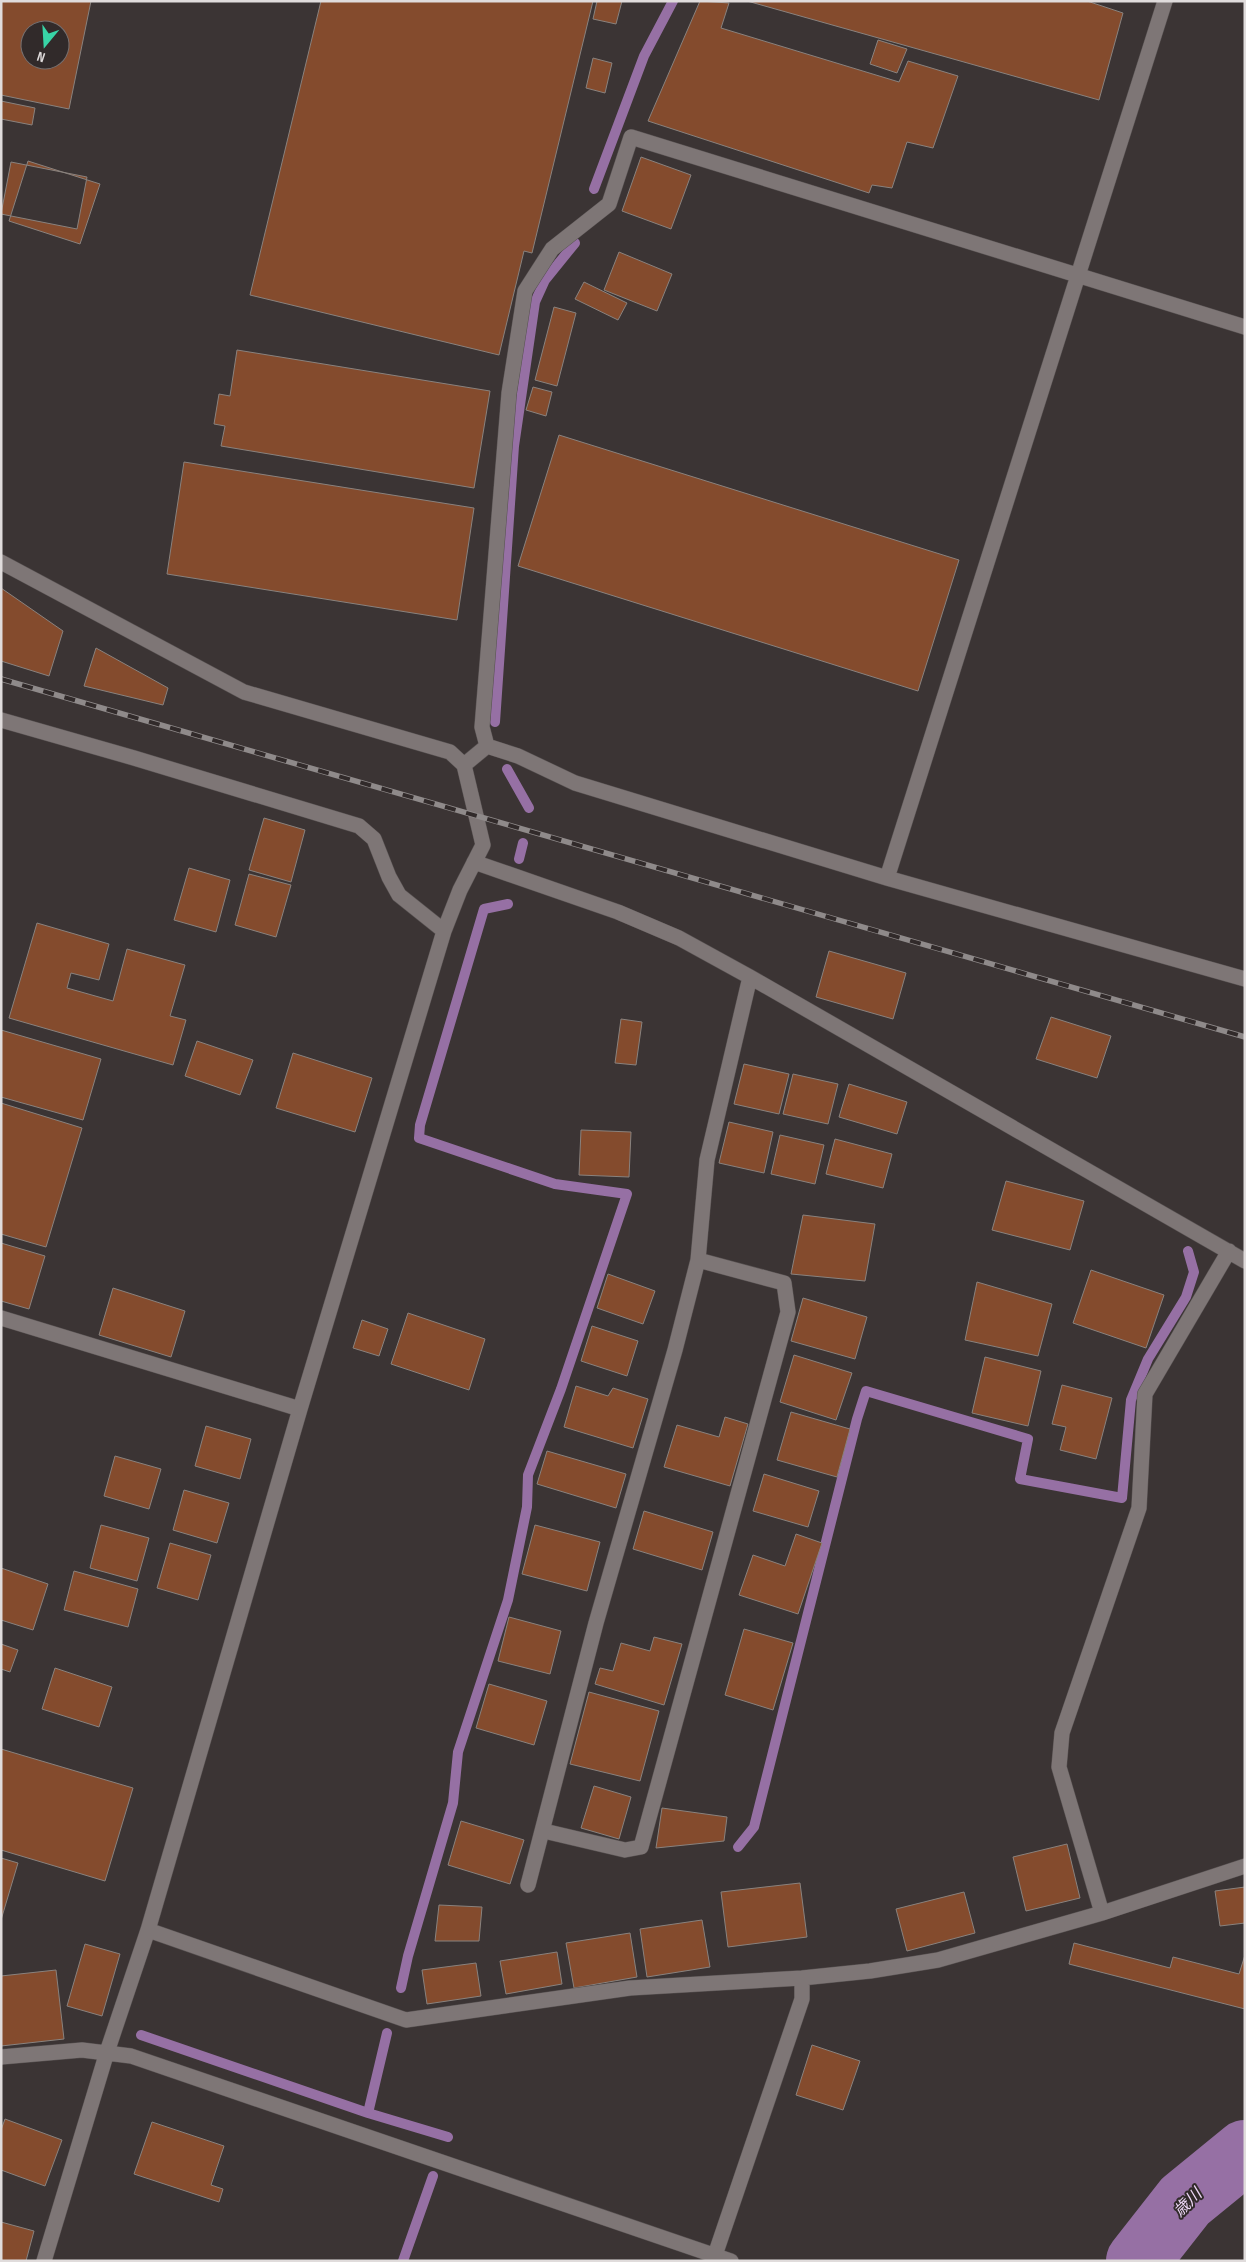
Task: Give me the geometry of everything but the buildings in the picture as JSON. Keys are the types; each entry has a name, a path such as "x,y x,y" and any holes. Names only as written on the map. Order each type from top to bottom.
{"street":[{"path":"887,878 1164,1"},
{"path":"488,746 482,727 508,403 525,290 552,249 609,204 631,137 1245,327"},
{"path":"1,562 244,692 450,752 464,765 470,782 483,845 460,890 444,932 300,1409 148,1930 107,2052 44,2261"},
{"path":"1,720 359,826 374,839 389,877 399,895 444,932"},
{"path":"464,765 488,746"},
{"path":"488,746 518,756 575,783 887,878 1245,979"},
{"path":"474,862 618,912 679,938 1245,1261"},
{"path":"528,1886 544,1831 596,1623 675,1350 698,1260 707,1160 750,977"},
{"path":"1102,1913 1059,1767 1062,1733 1139,1508 1145,1394 1228,1252"},
{"path":"544,1831 625,1850 641,1847 788,1312 784,1283 698,1260"},
{"path":"1,1318 300,1409"},
{"path":"148,1930 406,2020 630,1988 802,1978 870,1971 938,1960 1102,1913 1245,1866"},
{"path":"714,2258 802,1999 802,1978"},
{"path":"1,2057 82,2050 131,2056 714,2258 731,2261"}],"waterway":[{"path":"594,189 644,56 673,1"},
{"path":"495,722 514,446 535,302 545,280 575,243"},
{"path":"507,769 529,808"},
{"path":"519,859 523,843"},
{"path":"401,1988 408,1956 453,1803 458,1752 508,1600 527,1507 528,1475 561,1389 627,1194 555,1184 419,1138 420,1125 484,909 508,904"},
{"path":"738,1847 754,1827 857,1419 866,1391 1028,1439 1020,1479 1122,1498 1131,1400 1148,1359 1186,1297 1194,1272 1188,1251"},
{"path":"368,2113 387,2033"},
{"path":"141,2035 368,2113 448,2137"},
{"name":"歳川","path":"1138,2261 1185,2201 1245,2152"},
{"path":"403,2261 433,2176"}],"railway":[{"path":"1,679 1245,1037"}]}
